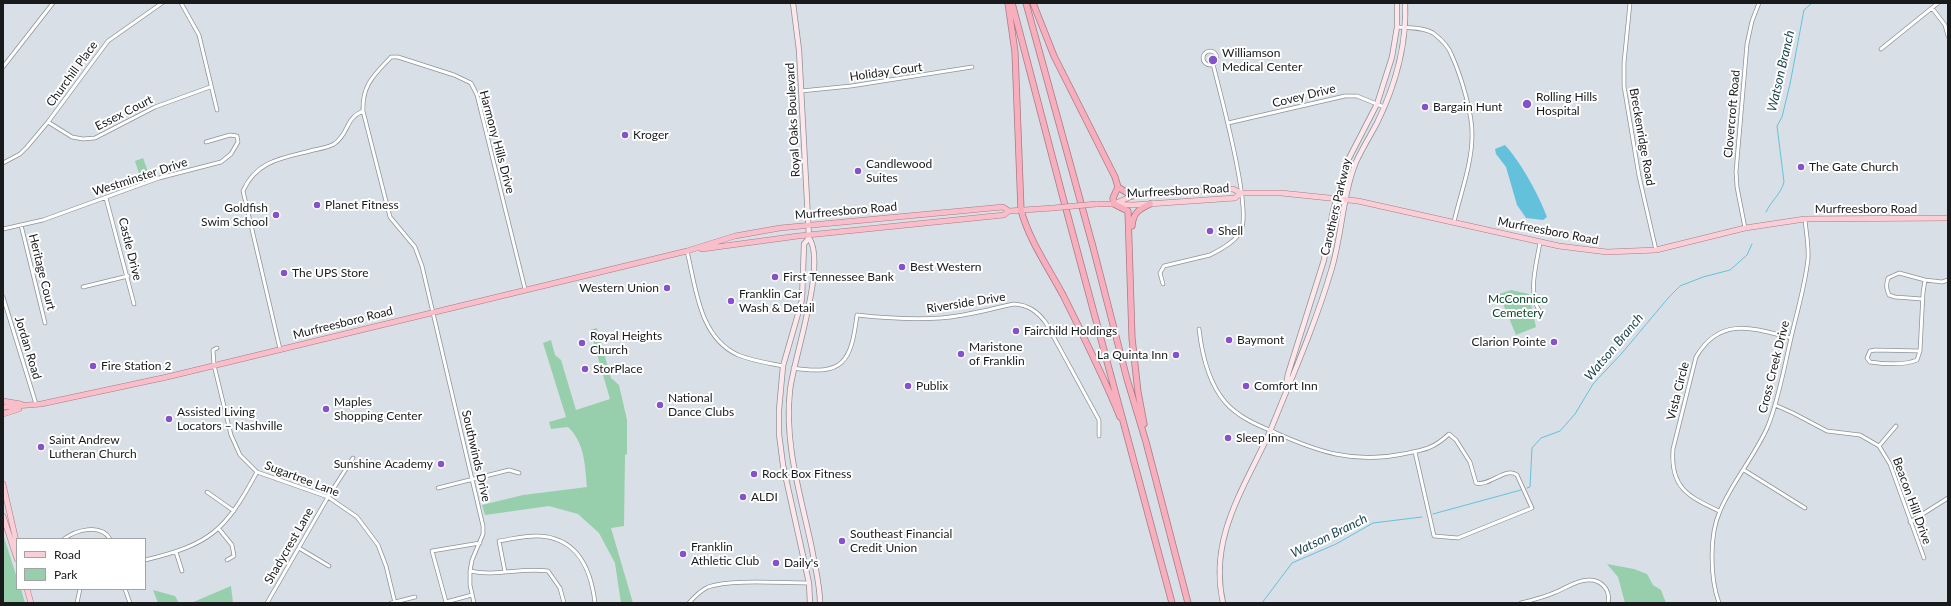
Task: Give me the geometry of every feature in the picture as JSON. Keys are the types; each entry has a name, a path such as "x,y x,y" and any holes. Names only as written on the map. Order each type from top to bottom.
{"highway":[{"path":"1008,3 1015,52 1021,210 1025,226 1063,295 1103,376 1129,441"},
{"path":"1012,3 1172,603"},
{"path":"1026,3 1091,239 1127,379 1146,442 1188,603"},
{"path":"1033,3 1054,56 1115,177 1118,187 1114,198 1114,204 1128,211 1132,338 1138,392 1146,442"},
{"path":"1118,187 1132,196"},
{"name":"Murfreesboro Road","path":"3,407 36,404 166,377 687,251 757,231 808,224 1003,207 1009,211 1114,204"},
{"path":"1129,234 1134,214 1150,204"},
{"name":"Murfreesboro Road","path":"687,251 1004,216 1009,211"},
{"path":"3,401 28,405"},
{"path":"3,414 36,404"}],"main road":[{"name":"Royal Oaks Boulevard","path":"793,3 798,35 809,237"},
{"name":"Carothers Parkway","path":"1286,392 1288,374 1324,260 1337,197 1350,152 1377,104 1392,57 1397,27 1397,3"},
{"name":"Carothers Parkway","path":"1223,603 1220,574 1221,555 1228,518 1270,430 1286,392 1332,271 1346,198 1356,163 1384,106 1398,64 1405,27 1405,3"},
{"name":"Murfreesboro Road","path":"1114,204 1132,196 1228,189 1241,193 1281,193 1337,197 1540,242 1600,252 1634,252 1656,250 1745,228 1805,219 1948,218"},
{"name":"Murfreesboro Road","path":"1114,204 1133,205 1235,198 1241,193"},
{"path":"810,603 809,583 787,483 780,442 779,410 783,366 799,312 804,282 804,244 809,237 813,244 813,282 805,324 793,368 789,410 790,444 818,580 820,603"},
{"path":"783,366 793,368"},
{"path":"3,484 16,541"},
{"path":"3,516 16,556"},
{"path":"27,591 31,603"}],"street":[{"path":"3,68 53,3"},
{"name":"Churchill Place","path":"3,163 20,154 28,147 108,40 162,3"},
{"path":"181,3 199,35 210,87 217,110"},
{"name":"Breckenridge Road","path":"1630,3 1624,63 1624,86 1638,168 1656,250"},
{"name":"Clovercroft Road","path":"1745,228 1737,187 1736,172 1747,44 1752,21 1759,3"},
{"path":"1881,49 1938,3"},
{"path":"1932,8 1945,25 1948,36"},
{"path":"1397,27 1424,30 1433,33 1445,44 1452,56 1468,109 1472,136 1471,149 1454,222"},
{"path":"1212,51 1216,55 1216,61 1212,64 1207,64 1204,56 1208,52 1212,51"},
{"name":"Southwinds Drive","path":"391,57 368,82 362,97 363,111 390,217 415,247 422,266 431,312 483,526 483,534 472,560 470,571 474,603"},
{"name":"Harmony Hills Drive","path":"391,57 398,57 454,75 471,83 477,95 525,289"},
{"path":"1163,284 1160,273 1164,266 1210,256 1228,244 1240,232 1244,219 1241,193 1228,123 1212,64"},
{"name":"Holiday Court","path":"801,91 851,86 972,67"},
{"name":"Essex Court","path":"48,122 72,137 83,139 95,138 155,107 210,87"},
{"name":"Covey Drive","path":"1228,123 1345,96 1357,96 1384,106"},
{"path":"280,349 243,191 248,179 261,167 272,161 333,144 344,135 349,122 354,115 363,111"},
{"name":"Westminster Drive","path":"3,229 21,225 106,198 160,178 221,162 231,154 238,138 237,136 230,135 206,142"},
{"name":"Castle Drive","path":"106,198 128,276 134,304"},
{"name":"Cross Creek Drive","path":"1719,603 1713,577 1712,559 1719,511 1744,470 1765,431 1775,405 1801,300 1808,258 1805,219"},
{"name":"Heritage Court","path":"21,225 46,323"},
{"path":"1540,242 1534,283 1536,305 1540,312"},
{"path":"687,251 702,314 716,339 737,354 783,366"},
{"path":"1922,298 1895,297 1889,295 1886,289 1888,278 1899,273 1925,280 1942,282 1948,280"},
{"path":"83,287 128,276"},
{"path":"1920,351 1875,350 1870,351 1867,358 1870,362 1912,362 1917,360 1920,351 1922,298 1925,280"},
{"name":"Jordan Road","path":"3,297 36,404"},
{"name":"Riverside Drive","path":"793,368 818,371 830,369 838,365 850,352 854,342 857,314 889,318 923,319 965,315 1014,304 1022,305 1036,312 1046,323 1099,420 1099,436"},
{"path":"1199,329 1204,359 1210,377 1225,402 1245,418 1314,449 1340,456 1361,459 1388,457 1437,446 1449,434 1456,440 1470,462 1476,483 1484,483 1515,472 1518,475 1532,508 1458,538 1434,536 1415,452"},
{"name":"Vista Circle","path":"1719,511 1687,494 1678,484 1673,473 1673,449 1696,357 1703,346 1714,336 1729,329 1757,329 1791,338"},
{"path":"214,365 213,350 217,348"},
{"name":"Sugartree Lane","path":"214,365 233,440 240,455 257,472 328,497 357,517 374,538 386,566 395,602"},
{"name":"Beacon Hill Drive","path":"1775,405 1794,413 1827,431 1860,435 1879,446 1890,464 1924,558"},
{"path":"1879,446 1896,426"},
{"name":"Shadycrest Lane","path":"267,603 328,497 353,458"},
{"path":"438,488 508,470 519,474"},
{"path":"1744,470 1805,508"},
{"path":"146,560 176,552 201,541 219,529 234,511 257,472"},
{"path":"207,492 234,511"},
{"path":"1910,522 1948,498"},
{"path":"65,538 71,534 93,529 101,530 109,538"},
{"path":"219,529 234,548 234,556 227,560"},
{"path":"505,572 499,541 538,536 554,538 566,543 581,556 588,571 595,603"},
{"path":"472,595 446,602 432,551 480,543"},
{"path":"299,548 329,566"},
{"path":"176,552 182,571"},
{"path":"470,571 484,574 531,568 548,571 560,588 564,603"},
{"path":"1521,603 1555,593 1588,580 1599,582 1606,588 1610,597 1608,603"},
{"path":"690,603 696,595 707,588 722,583 809,583"},
{"path":"77,603 80,590"},
{"path":"126,590 130,603"},
{"path":"391,603 415,597"}],"green space":[{"path":"143,158 150,177 141,180 135,161"},
{"name":"McConnico Cemetery","path":"1511,290 1529,294 1536,327 1516,335 1499,294"},
{"path":"597,328 611,378 619,385 627,420 624,526 611,528 633,603 621,603 615,563 599,533 578,514 549,506 485,515 482,505 523,495 587,487 583,455 574,433 568,427 551,429 549,422 566,417 543,343 551,340 555,355 561,360 576,410 610,399 590,330"},
{"path":"3,534 16,575 16,590 21,590 25,603 3,603"},
{"path":"1607,564 1634,569 1647,574 1653,585 1661,590 1666,603 1625,603 1618,577"},
{"path":"231,586 233,603 191,603"},
{"path":"153,590 175,596 179,603 158,603"}],"water":[{"path":"1505,145 1523,169 1544,208 1547,217 1543,220 1526,218 1517,205 1506,167 1496,154 1495,149"}],"waterway":[{"name":"Watson Branch","path":"1766,212 1770,204 1781,190 1784,182 1777,126 1782,117 1790,84 1804,10 1812,3"},
{"name":"Watson Branch","path":"1527,488 1530,487 1532,448 1541,438 1560,431 1575,414 1593,384 1622,353 1669,297 1680,286 1703,277 1730,270 1747,255 1752,244"},
{"name":"Watson Branch","path":"1433,514 1521,490"},
{"name":"Watson Branch","path":"1262,603 1292,563 1336,544 1373,523 1422,517"}],"place":[{"name":"Williamson Medical Center","path":"1213,60"},
{"name":"Rolling Hills Hospital","path":"1527,104"},
{"name":"Bargain Hunt","path":"1425,107"},
{"name":"Kroger","path":"625,135"},
{"name":"The Gate Church","path":"1801,167"},
{"name":"Candlewood Suites","path":"858,171"},
{"name":"Planet Fitness","path":"317,205"},
{"name":"Goldfish Swim School","path":"276,215"},
{"name":"Shell","path":"1210,231"},
{"name":"Best Western","path":"902,267"},
{"name":"The UPS Store","path":"284,273"},
{"name":"First Tennessee Bank","path":"775,277"},
{"name":"Western Union","path":"667,288"},
{"name":"Franklin Car Wash & Detail","path":"731,301"},
{"name":"Fairchild Holdings","path":"1016,331"},
{"name":"Baymont","path":"1229,340"},
{"name":"Clarion Pointe","path":"1554,342"},
{"name":"Royal Heights Church","path":"582,343"},
{"name":"Maristone of Franklin","path":"961,354"},
{"name":"La Quinta Inn","path":"1176,355"},
{"name":"Fire Station 2","path":"93,366"},
{"name":"StorPlace","path":"585,369"},
{"name":"Publix","path":"908,386"},
{"name":"Comfort Inn","path":"1246,386"},
{"name":"National Dance Clubs","path":"660,405"},
{"name":"Maples Shopping Center","path":"326,409"},
{"name":"Assisted Living Locators – Nashville","path":"169,419"},
{"name":"Sleep Inn","path":"1228,438"},
{"name":"Saint Andrew Lutheran Church","path":"41,447"},
{"name":"Sunshine Academy","path":"441,464"},
{"name":"Rock Box Fitness","path":"754,474"},
{"name":"ALDI","path":"743,497"},
{"name":"Southeast Financial Credit Union","path":"842,541"},
{"name":"Franklin Athletic Club","path":"683,554"},
{"name":"Daily's","path":"776,563"}]}
